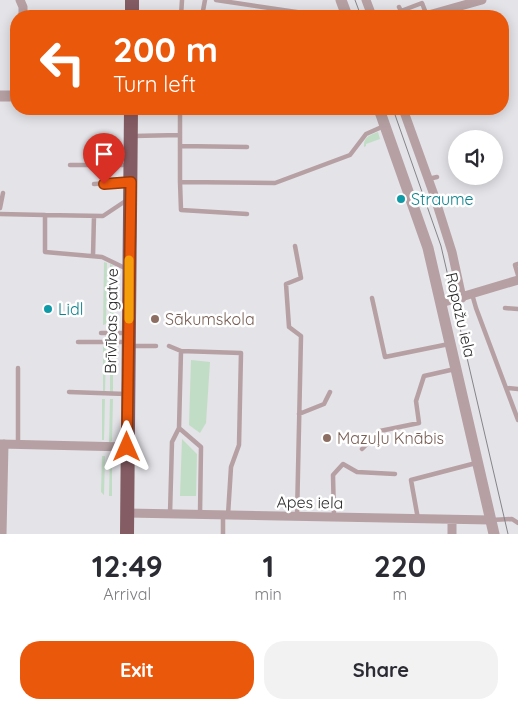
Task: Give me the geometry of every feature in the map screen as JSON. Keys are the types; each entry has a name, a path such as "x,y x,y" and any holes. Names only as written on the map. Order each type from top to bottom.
{"highway":[{"name":"Brīvības gatve","path":"127,534 131,115"}],"street":[{"path":"447,10 482,0"},
{"name":"Ropažu iela","path":"381,115 428,248 494,534"},
{"name":"Ropažu iela","path":"406,115 432,178 462,298"},
{"path":"441,303 518,280"},
{"path":"2,534 2,444 127,447"},
{"name":"Apes iela","path":"127,513 491,520"},
{"path":"452,520 452,534"}],"lane":[{"path":"216,0 283,10"},
{"path":"399,7 401,10 422,3 424,10"},
{"path":"180,115 181,210 247,214"},
{"path":"180,182 275,183 350,155 366,134 386,126"},
{"path":"131,136 180,135"},
{"path":"180,146 247,147"},
{"path":"70,165 131,165"},
{"path":"94,184 131,182"},
{"path":"0,208 3,193"},
{"path":"0,214 103,216 130,198"},
{"path":"45,215 45,252 109,259 129,270"},
{"path":"93,256 94,216"},
{"path":"295,246 301,278 286,284 289,327 301,336 297,516"},
{"path":"518,264 515,265 518,275"},
{"path":"472,294 518,420"},
{"path":"372,298 385,357 451,343"},
{"path":"505,308 518,309"},
{"path":"101,333 156,346"},
{"path":"78,342 129,340"},
{"path":"169,346 181,351 240,353 239,445 231,467 223,534"},
{"path":"170,514 172,442 179,428 181,351"},
{"path":"18,368 18,444"},
{"path":"362,449 380,431 419,423 416,402 424,376 456,369"},
{"path":"507,388 518,389"},
{"path":"69,392 128,394"},
{"path":"299,414 324,404 330,392"},
{"path":"179,428 201,447 200,515"},
{"path":"418,520 411,480 478,462"},
{"path":"334,517 333,474 343,464 357,472 395,474"},
{"path":"491,520 512,519 518,523"}],"green space":[{"path":"378,132 380,139 366,144 364,147 366,139"},
{"path":"104,262 107,263 106,324 103,325"},
{"path":"110,264 114,266 114,328 110,329"},
{"path":"103,345 106,345 105,393 103,393"},
{"path":"110,345 113,345 113,393 110,393"},
{"path":"191,360 210,362 206,423 200,433 189,425"},
{"path":"102,399 105,399 104,440 102,440"},
{"path":"110,399 113,399 112,441 109,443"},
{"path":"182,439 197,454 196,496 180,496"},
{"path":"110,453 112,453 112,496 109,496"},
{"path":"102,456 105,456 104,495 101,492"}],"tram line":[{"path":"355,0 359,10"},
{"path":"395,115 441,246 508,534"}],"slow traffic":[{"path":"129,260 129,319"}],"place":[{"name":"Straume","path":"401,199"},
{"name":"Lidl","path":"48,309"},
{"name":"Sākumskola","path":"155,319"},
{"name":"Mazuļu Knābis","path":"327,438"}],"route":[{"path":"104,184 131,182 127,447"}]}
